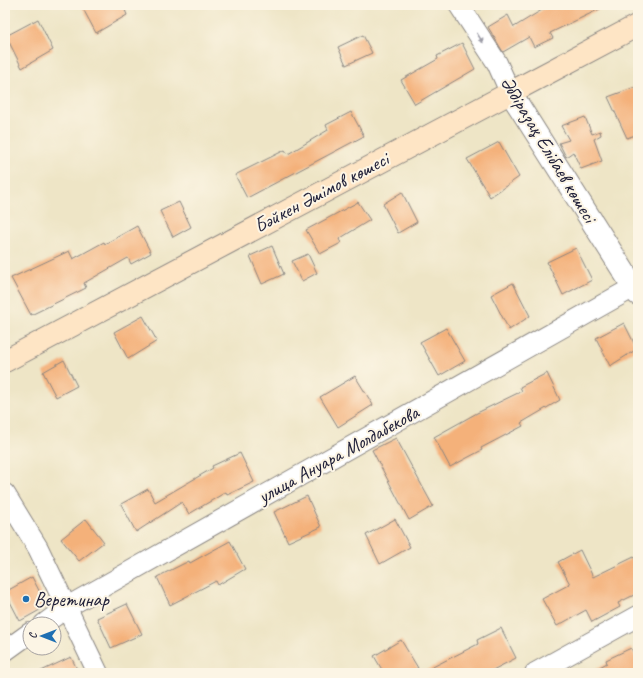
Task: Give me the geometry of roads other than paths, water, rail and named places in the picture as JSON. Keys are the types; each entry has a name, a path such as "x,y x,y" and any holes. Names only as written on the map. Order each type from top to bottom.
{"main road":[{"name":"Бәйкен Әшімов көшесі","path":"5,361 638,25"}],"street":[{"name":"Әбдіразақ Елібаев көшесі","path":"459,5 497,63 510,92 636,290"},
{"name":"улица Ануара Молдабекова","path":"56,616 67,608 636,290"},
{"path":"5,494 38,548 98,673"},
{"path":"534,673 638,616"},
{"path":"5,651 22,639"}],"place":[{"name":"Веретинар","path":"26,599"}]}
